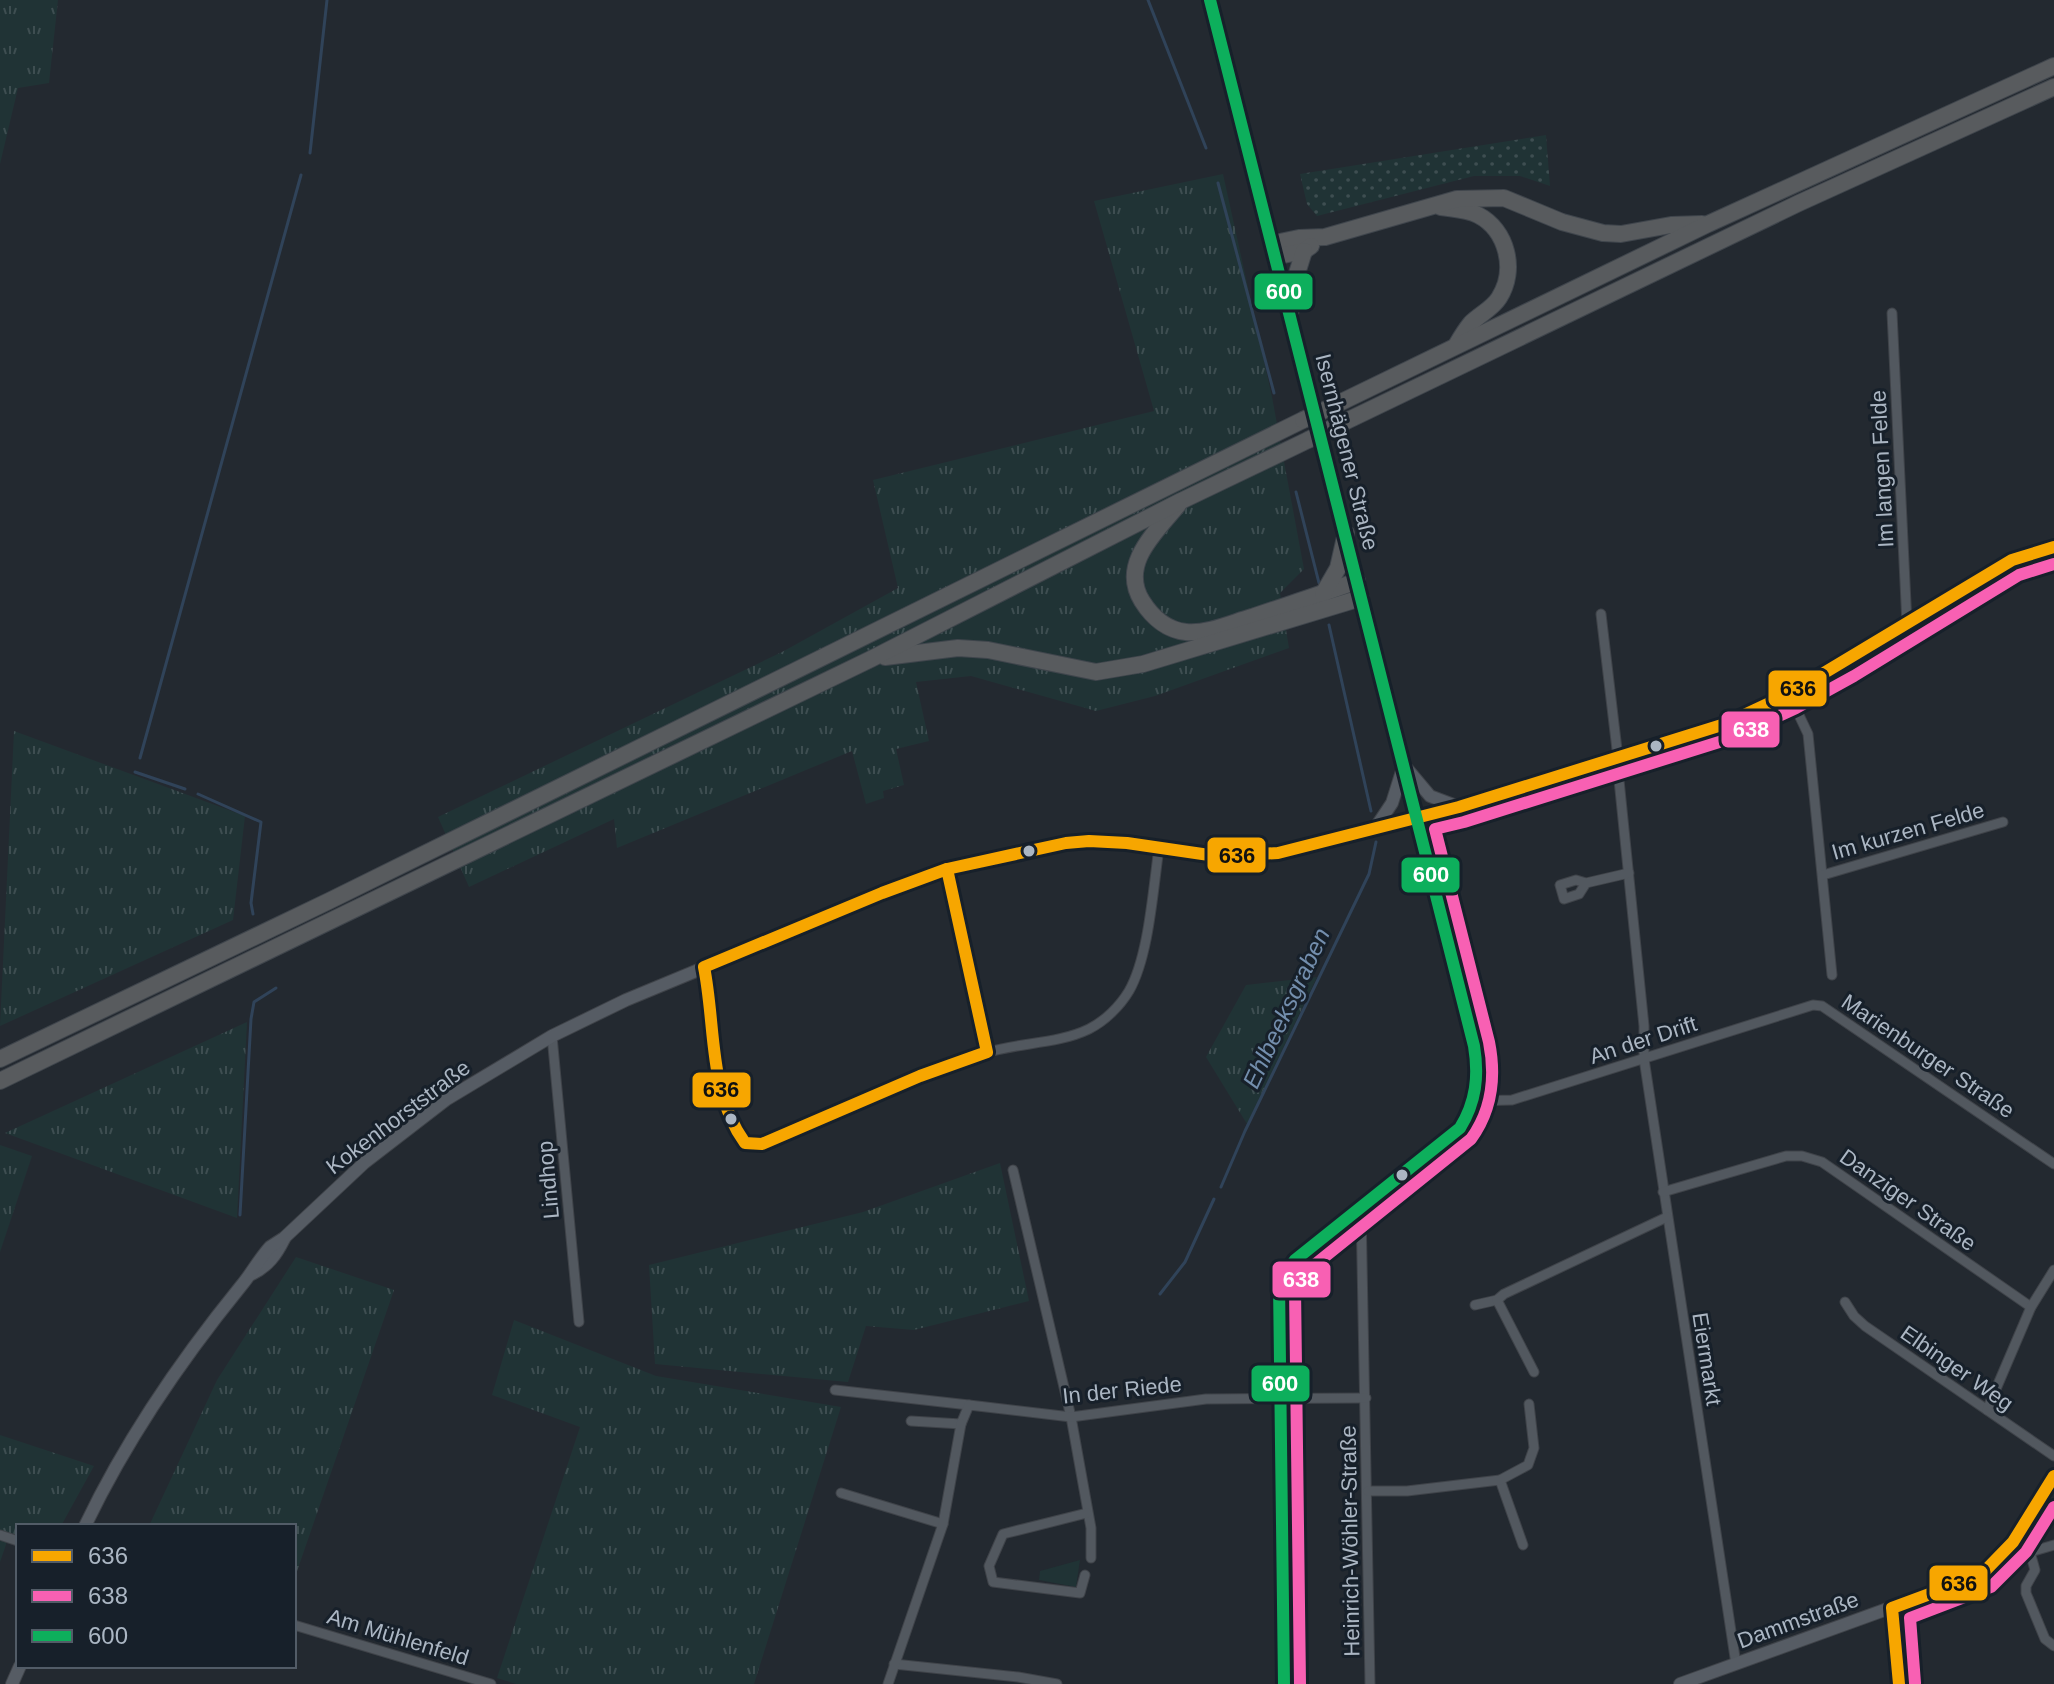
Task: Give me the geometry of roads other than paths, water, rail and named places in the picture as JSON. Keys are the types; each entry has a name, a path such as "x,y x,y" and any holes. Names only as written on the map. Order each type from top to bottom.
{"highway":[{"path":"0,1059 370,881 1456,345 1708,224 2054,66"},
{"path":"0,1081 871,659 1181,501 1787,209 2054,87"},
{"path":"1276,250 1299,238 1325,237 1473,196 1504,198 1562,222 1603,233 1621,234 1671,225 1708,224"},
{"path":"1437,207 1461,210 1484,219 1498,232 1508,260 1508,275 1499,298 1471,323 1456,345"},
{"path":"1276,250 1304,251 1325,237"},
{"path":"1291,310 1294,283 1304,251"},
{"path":"1181,501 1139,553 1136,567 1139,595 1162,623 1173,629 1199,631 1323,594 1359,590"},
{"path":"1323,594 1338,568 1346,533"},
{"path":"871,659 934,649 973,648 1077,670 1111,671 1143,664 1359,590"}],"main road":[{"name":"Isernhägener Straße","path":"1210,0 1276,250 1477,1060 1474,1101"},
{"name":"Kokenhorststraße","path":"86,1524 117,1460 194,1344 252,1274 277,1254 284,1238 364,1163 447,1099 552,1036 704,967 947,869 1066,843 1106,841 1216,856 1260,855 1293,849 1459,807 1717,727 1789,694 2012,560 2054,547"},
{"path":"1402,765 1430,796 1459,807"},
{"path":"1376,827 1392,803 1402,765"},
{"path":"1284,1684 1279,1283 1295,1260 1460,1128 1474,1101"},
{"name":"Dammstraße","path":"1680,1684 1981,1575 2012,1544 2054,1476"}],"street":[{"name":"Im langen Felde","path":"1892,313 1907,624"},
{"path":"1601,614 1618,758"},
{"name":"Im kurzen Felde","path":"1789,694 1808,734 1832,975"},
{"name":"Eiermarkt","path":"1619,780 1644,1026 1644,1059 1736,1664"},
{"name":"Im kurzen Felde","path":"1823,875 2003,822"},
{"path":"704,967 709,983 717,1075 731,1121 745,1143 762,1144 920,1076 987,1052 1088,1030 1113,1011 1129,991 1140,965 1159,848"},
{"path":"947,869 987,1052"},
{"path":"1586,883 1629,873"},
{"name":"An der Drift","path":"1474,1101 1512,1100 1813,1005 1822,1006"},
{"name":"Marienburger Straße","path":"1822,1006 2054,1164"},
{"name":"Lindhop","path":"552,1036 579,1322"},
{"name":"Danziger Straße","path":"1663,1192 1786,1156 1802,1156 1822,1162 2031,1307"},
{"path":"1013,1170 1071,1417 1093,1541 1091,1558"},
{"name":"Heinrich-Wöhler-Straße","path":"1361,1208 1370,1684"},
{"path":"1475,1305 1497,1300 1667,1217"},
{"path":"1987,1410 2031,1307 2054,1270"},
{"path":"1497,1300 1534,1372"},
{"name":"Elbinger Weg","path":"1845,1302 1865,1326 2054,1456"},
{"name":"In der Riede","path":"835,1390 1071,1417 1206,1399 1269,1396 1279,1399"},
{"name":"Heinrich-Wöhler-Straße","path":"1279,1399 1366,1398"},
{"path":"1368,1491 1407,1491 1500,1480 1528,1465 1534,1448 1529,1404"},
{"path":"888,1684 943,1524 961,1424 969,1405"},
{"path":"911,1421 961,1424"},
{"path":"1500,1480 1523,1545"},
{"path":"841,1493 943,1524"},
{"path":"1085,1575 1080,1593 993,1582 989,1566 1003,1534 1087,1513"},
{"path":"2012,1544 2030,1552 2054,1545"},
{"path":"2030,1552 2035,1570 2026,1586 2026,1593 2045,1639 2054,1646"},
{"path":"1892,1608 1899,1684"},
{"name":"Am Mühlenfeld","path":"296,1626 491,1684"},
{"path":"894,1664 1057,1684"}],"waterway":[{"path":"310,153 327,0"},
{"name":"Ehlbeeksgraben","path":"1148,0 1206,148"},
{"path":"140,758 301,175"},
{"name":"Ehlbeeksgraben","path":"1218,183 1274,393"},
{"name":"Ehlbeeksgraben","path":"1296,492 1319,583"},
{"name":"Ehlbeeksgraben","path":"1329,625 1371,811"},
{"path":"135,772 185,789"},
{"path":"198,794 261,822 251,903 253,914"},
{"name":"Ehlbeeksgraben","path":"1221,1187 1369,874 1376,842"},
{"path":"240,1215 251,1019 254,1002 276,988"},
{"name":"Ehlbeeksgraben","path":"1160,1294 1185,1262 1214,1199"}]}
